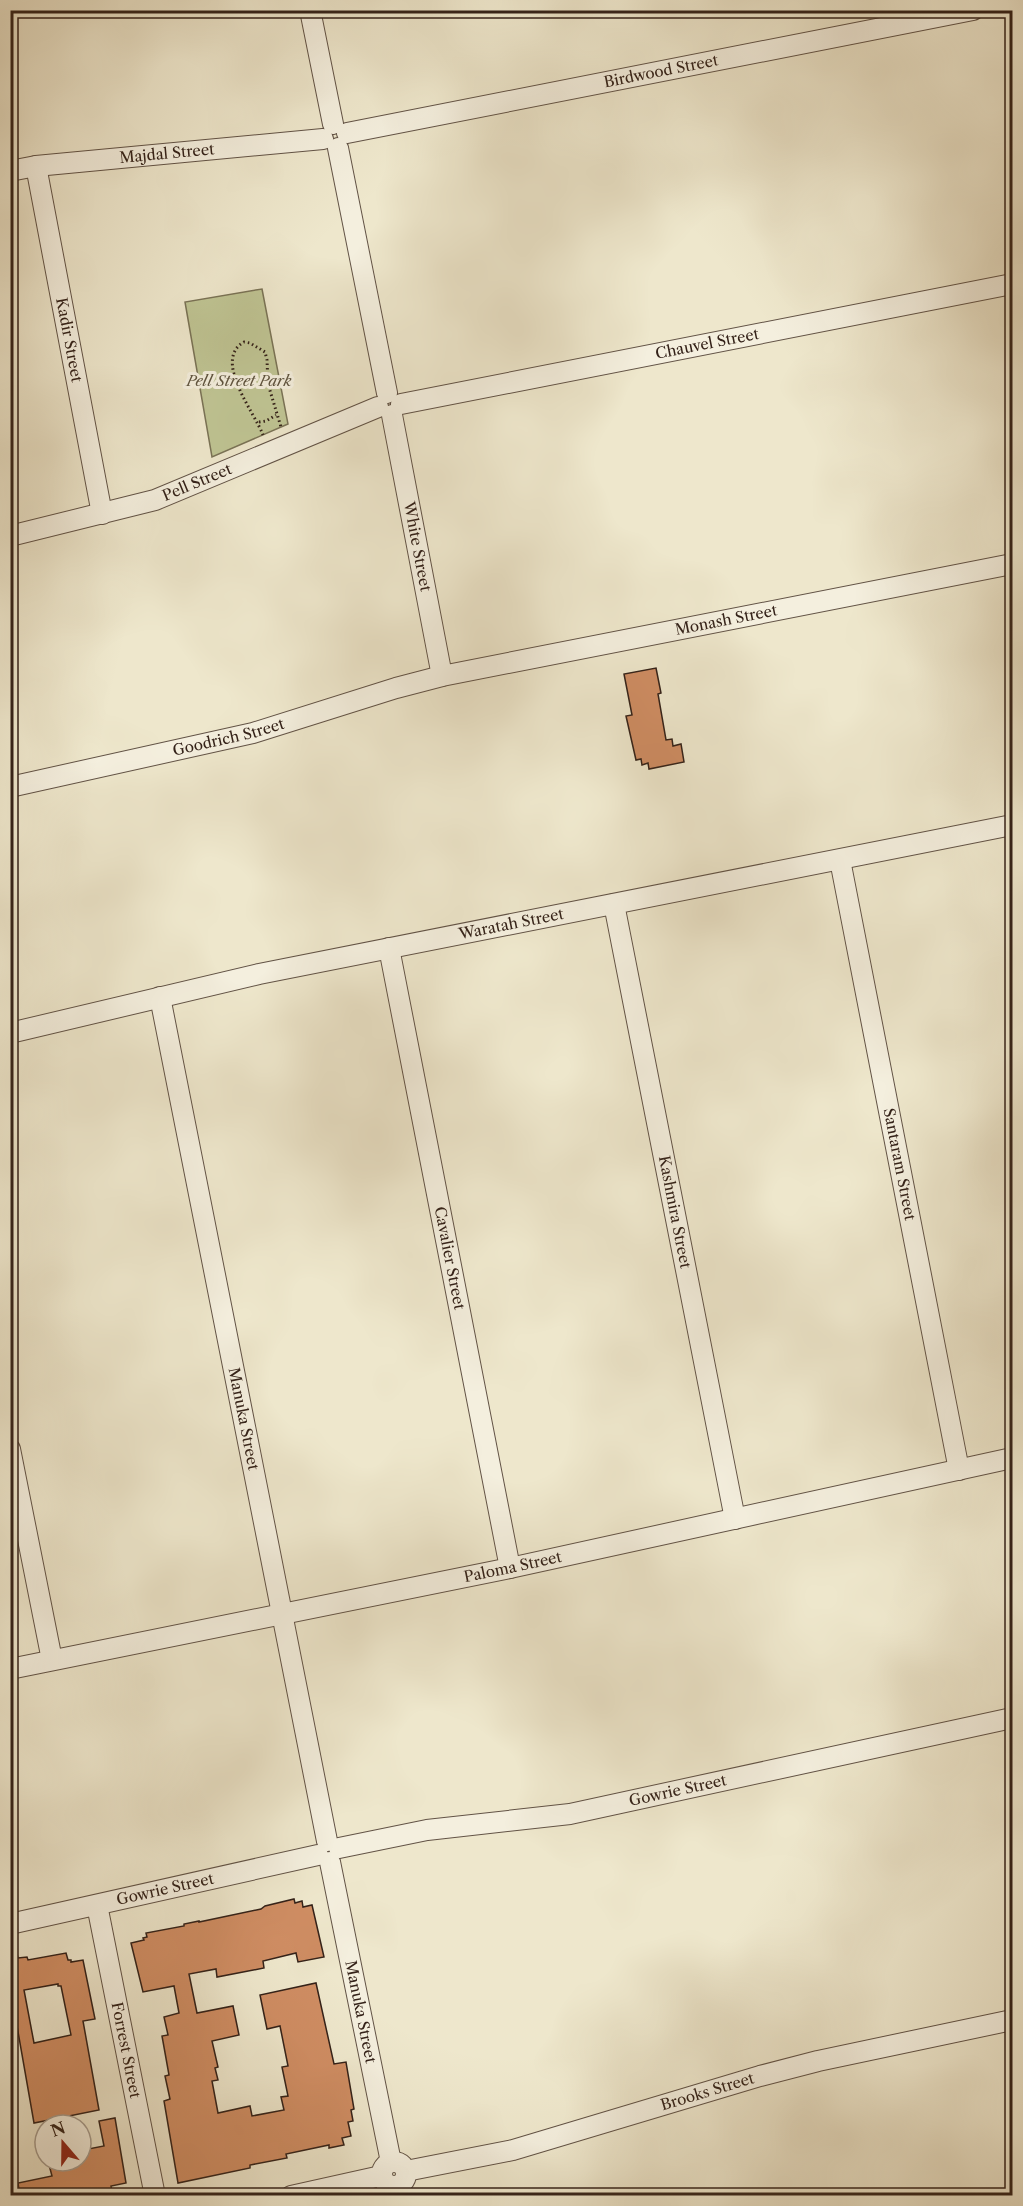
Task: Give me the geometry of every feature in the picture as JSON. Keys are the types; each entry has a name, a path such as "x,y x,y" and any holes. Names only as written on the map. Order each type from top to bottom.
{"street":[{"name":"White Street","path":"310,10 442,676"},
{"name":"Birdwood Street","path":"335,136 973,10"},
{"name":"Majdal Street","path":"10,171 36,166 335,136"},
{"name":"Kadir Street","path":"36,166 102,514"},
{"name":"Chauvel Street","path":"389,405 1012,284"},
{"name":"Pell Street","path":"10,536 155,500 389,405"},
{"name":"Monash Street","path":"442,676 1012,564"},
{"name":"Goodrich Street","path":"10,787 253,733 442,676"},
{"name":"Waratah Street","path":"10,1033 259,974 1012,825"},
{"name":"Santaram Street","path":"840,860 959,1470"},
{"name":"Kashmira Street","path":"614,904 735,1519"},
{"name":"Cavalier Street","path":"389,948 510,1568"},
{"name":"Manuka Street","path":"160,997 394,2178"},
{"path":"10,1449 52,1660"},
{"name":"Paloma Street","path":"10,1669 510,1568 1012,1458"},
{"name":"Gowrie Street","path":"10,1924 427,1830 570,1814 1012,1718"},
{"name":"Forrest Street","path":"97,1905 155,2196"},
{"name":"Brooks Street","path":"291,2196 394,2178 513,2150 760,2076 1012,2020"}],"path":[{"path":"264,437 259,422 244,400 231,361 234,351 244,342 265,352 268,384 282,429"},
{"path":"259,422 276,415"}],"green space":[{"name":"Pell Street Park","path":"262,289 288,424 212,457 185,302"}],"building":[{"path":"656,668 666,740 672,739 673,746 681,744 684,762 649,769 648,763 642,765 641,759 636,760 626,716 632,715 624,674"},
{"path":"294,1899 295,1903 302,1901 303,1907 312,1905 324,1957 298,1962 296,1953 263,1961 264,1968 217,1977 216,1969 189,1974 197,2013 233,2006 239,2035 212,2041 218,2067 215,2068 218,2080 212,2081 218,2113 250,2106 252,2116 284,2110 281,2097 288,2096 282,2067 288,2066 280,2026 267,2029 260,1995 316,1983 334,2064 346,2062 354,2109 351,2110 353,2121 348,2122 351,2136 342,2138 344,2145 329,2148 329,2145 286,2154 287,2158 250,2165 250,2168 178,2183 164,2101 170,2099 165,2076 169,2075 162,2036 168,2035 164,2017 179,2013 174,1986 143,1992 131,1943 144,1940 143,1938 147,1937 146,1933 261,1909"},
{"path":"66,1953 71,1962 83,1960 95,2019 83,2021 99,2110 84,2113 33,2113 33,2117 17,2026 10,2027 10,1954 17,1954 18,1958 27,1957 28,1960","holes":["58,1984 61,1986 71,2035 34,2043 24,1990"]},
{"path":"115,2118 126,2183 111,2186 113,2196 20,2196 18,2183 52,2176 51,2173 93,2173 93,2148 104,2146 99,2121"}]}
